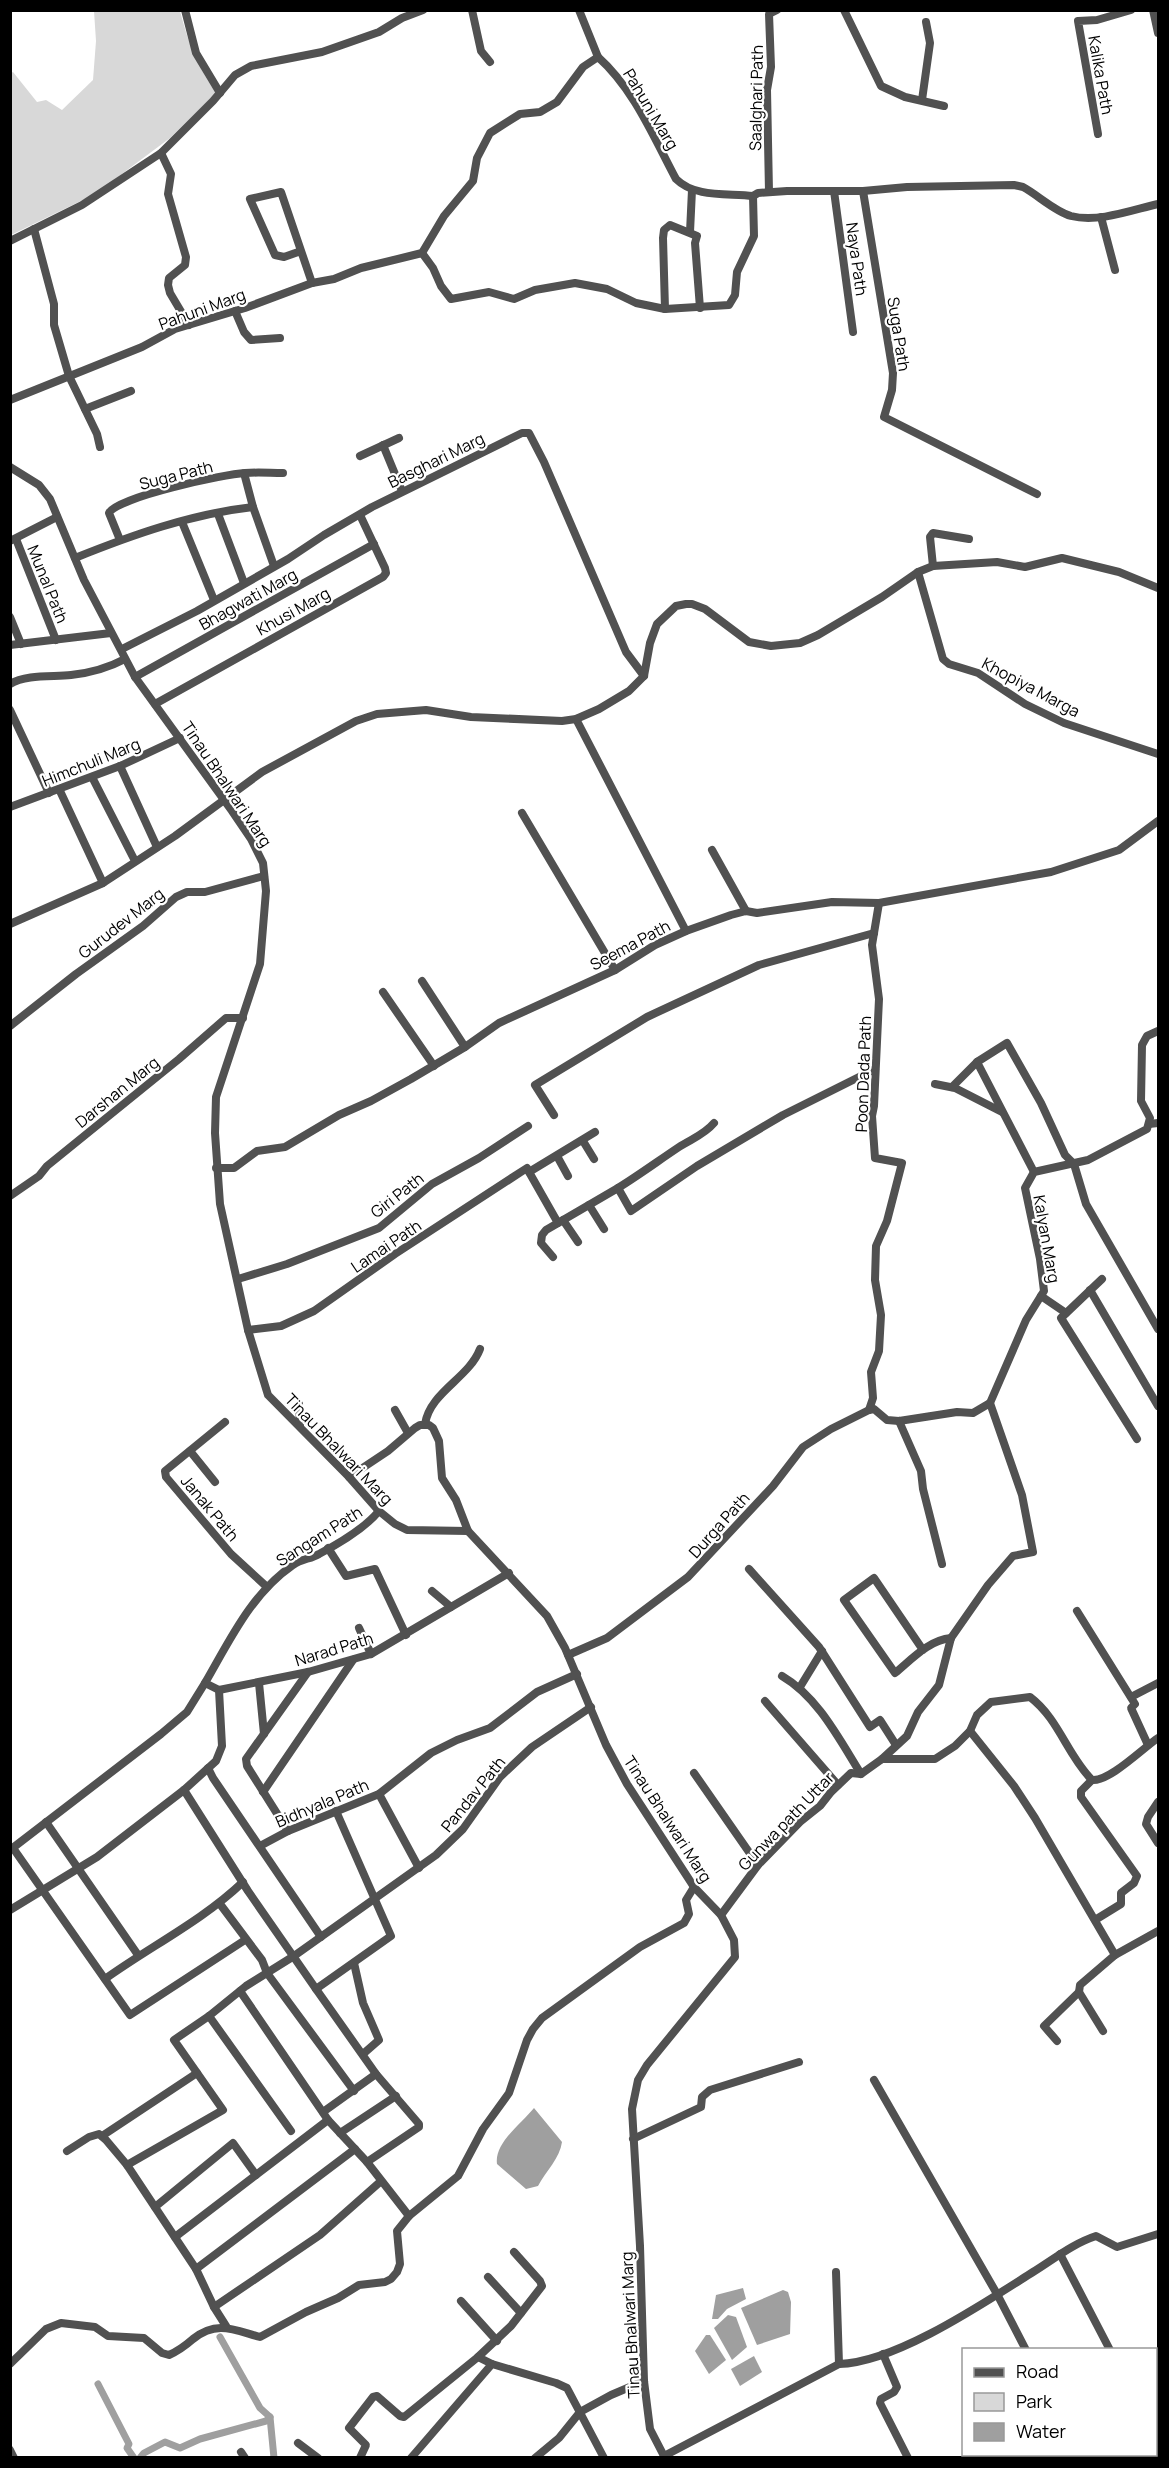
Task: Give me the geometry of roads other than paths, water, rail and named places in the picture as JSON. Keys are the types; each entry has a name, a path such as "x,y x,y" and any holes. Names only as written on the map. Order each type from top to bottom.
{"street":[{"path":"185,10 196,53 220,93"},
{"path":"10,241 82,205 161,153 235,75 251,66 322,52 379,32 402,18 423,10"},
{"path":"472,10 481,51 490,62"},
{"path":"579,10 598,57 583,67 556,102 540,112 520,114 490,133 477,158 473,181 444,216 422,253 451,299 489,292 514,299 535,290 574,283 608,290 636,303 665,309 729,305 734,300 737,272 754,236 753,195"},
{"name":"Saalghari Path","path":"769,192 767,90 771,66 769,14 777,10"},
{"path":"844,10 881,86 904,97 944,106"},
{"path":"1153,10 1158,33"},
{"name":"Kalika Path","path":"1098,134 1078,21 1097,20 1130,11"},
{"path":"922,100 930,43 926,22"},
{"name":"Pahuni Marg","path":"598,57 612,69 625,88 676,179 692,190"},
{"path":"161,153 171,174 168,194 186,256 184,265 169,278 168,285 189,326"},
{"path":"690,232 692,190 753,195 769,192 1014,185 1023,186 1069,215 1101,217 1158,204"},
{"name":"Naya Path","path":"834,191 853,332"},
{"name":"Suga Path","path":"863,191 893,373 892,390 884,417 1037,494"},
{"path":"301,251 279,257 274,255 250,199 281,192 312,283"},
{"path":"1101,217 1115,270"},
{"path":"665,309 664,230 670,225 697,236 695,243 700,308"},
{"path":"34,229 54,304 53,318 69,376 100,447"},
{"name":"Pahuni Marg","path":"11,397 142,347 176,329 235,311 312,283 334,279 361,268 422,253"},
{"path":"235,311 244,332 251,340 280,338"},
{"path":"85,409 131,391"},
{"name":"Basghari Marg","path":"122,649 214,600 402,491 522,434 529,433 544,462 626,652 644,676"},
{"path":"360,456 399,438"},
{"path":"383,445 402,491"},
{"name":"Tinau Bhalwari Marg","path":"10,466 39,485 50,499 75,558 135,677 224,798 251,839 263,863 264,914 260,964 216,1097 216,1168 220,1204 248,1330 268,1395 394,1524 407,1530 468,1531 509,1573 546,1616 568,1655 606,1745 627,1784 694,1887 721,1915 734,1940 735,1957 671,2034 638,2080 632,2109 640,2246 644,2381 650,2429 665,2456"},
{"path":"244,472 253,507 274,566"},
{"name":"Suga Path","path":"120,540 109,513 111,509 148,494 244,472 283,472"},
{"path":"75,558 120,540 182,522 253,507"},
{"path":"218,514 244,583"},
{"name":"Khusi Marg","path":"155,705 383,577 387,573 360,514"},
{"path":"13,540 57,517"},
{"path":"182,522 214,600"},
{"path":"933,566 930,537 933,532 969,539"},
{"name":"Munal Path","path":"13,540 56,640"},
{"name":"Bhagwati Marg","path":"135,677 374,544"},
{"path":"10,924 103,883 158,847 267,769 356,721 377,714 426,710 499,719 562,721 576,719 619,698 644,676 650,643 657,624 676,606 692,604 698,606 721,620 749,642 757,645 800,643 841,623 918,572 933,566 997,562 1025,567 1062,558 1119,572 1158,588"},
{"name":"Khopiya Marga","path":"918,572 943,659 949,664 978,673 1025,704 1064,723 1158,754"},
{"path":"10,617 21,644"},
{"path":"10,645 111,633"},
{"path":"10,684 24,679 74,675 110,667 125,659"},
{"path":"10,710 49,793"},
{"path":"576,719 686,931"},
{"name":"Himchuli Marg","path":"10,807 120,766 180,738"},
{"path":"120,766 158,847"},
{"path":"92,777 135,861"},
{"path":"60,790 103,883"},
{"path":"522,813 615,970"},
{"name":"Seema Path","path":"216,1168 234,1168 257,1151 285,1147 339,1115 371,1101 434,1066 500,1023 615,970 655,945 686,931 746,911 757,912 832,902 879,903 1051,872 1119,849 1158,821"},
{"path":"712,850 746,911"},
{"name":"Gurudev Marg","path":"10,1026 76,974 143,926 176,897 187,892 205,892 264,876"},
{"name":"Poon Dada Path","path":"869,1410 873,1398 871,1372 879,1351 881,1315 875,1280 876,1246 887,1221 902,1162 875,1158 872,1116 879,999 872,945 879,903"},
{"path":"554,1114 535,1085 647,1017 759,966 874,933"},
{"path":"422,981 465,1047"},
{"path":"384,992 434,1066"},
{"name":"Darshan Marg","path":"10,1196 39,1176 47,1166 113,1111 145,1088 226,1017 243,1018"},
{"path":"1158,1031 1147,1036 1142,1045 1141,1101 1150,1118 1149,1124 1158,1123"},
{"path":"952,1087 977,1062 1006,1043 1041,1103 1065,1155 1074,1164 1086,1204 1158,1329"},
{"path":"977,1062 1034,1172"},
{"path":"618,1188 631,1211 697,1166 783,1115 875,1069"},
{"path":"935,1084 952,1087 1002,1112"},
{"path":"553,1257 542,1243 542,1235 651,1168 680,1146 706,1132 714,1123"},
{"name":"Kalyan Marg","path":"990,1403 1026,1320 1044,1291 1040,1259 1025,1188 1034,1172 1074,1164 1104,1153 1147,1129 1149,1124"},
{"name":"Giri Path","path":"238,1279 287,1264 379,1228 432,1184 479,1158 528,1126"},
{"path":"578,1242 560,1222 529,1173 595,1132"},
{"path":"583,1141 594,1159"},
{"path":"557,1156 568,1176"},
{"name":"Lamai Path","path":"248,1330 281,1326 314,1311 394,1254 527,1168 529,1173"},
{"path":"589,1205 604,1228"},
{"path":"1102,1279 1061,1318 1137,1439"},
{"path":"1090,1290 1158,1406"},
{"path":"1041,1296 1066,1313"},
{"path":"349,1477 388,1451 408,1433 425,1424 429,1409 472,1365 480,1349"},
{"path":"869,1410 874,1409 887,1420 899,1421 957,1412 973,1413 990,1403 1022,1495 1033,1551 1012,1556 988,1585 951,1638 939,1640 895,1673 844,1600 874,1578 923,1650"},
{"path":"299,1404 300,1426"},
{"path":"395,1410 408,1433"},
{"name":"Durga Path","path":"568,1655 607,1638 688,1577 773,1486 803,1448 831,1429 869,1410"},
{"path":"899,1421 921,1471 923,1489 942,1564"},
{"name":"Janak Path","path":"225,1422 167,1467 166,1477 242,1564 267,1587"},
{"path":"425,1424 433,1428 437,1435 442,1478 456,1500 468,1531"},
{"path":"190,1451 216,1482"},
{"name":"Sangam Path","path":"12,1849 187,1712 206,1683 230,1637 267,1587 296,1563 319,1555 368,1524 379,1511"},
{"path":"328,1548 346,1576 375,1569 406,1635"},
{"path":"749,1569 822,1651 870,1727 880,1720 896,1745"},
{"name":"Narad Path","path":"219,1690 308,1672 371,1654 509,1573"},
{"path":"432,1591 451,1607"},
{"path":"1077,1611 1135,1704 1131,1708 1148,1745"},
{"path":"359,1628 371,1654"},
{"name":"Gunwa path Uttar","path":"721,1915 758,1865 800,1822 820,1806 838,1785 851,1773 861,1774 882,1759 907,1736 918,1712 939,1685 951,1638"},
{"path":"800,1686 822,1651"},
{"path":"263,1792 353,1660"},
{"path":"288,1831 245,1762 246,1757 308,1672"},
{"name":"Bidhyala Path","path":"260,1846 288,1831 379,1794 431,1753 457,1740 490,1728 537,1692 577,1674"},
{"path":"782,1676 800,1686 835,1731 861,1774"},
{"path":"10,1910 78,1870 184,1790 208,1768 220,1754 222,1746 219,1690 206,1683"},
{"path":"259,1683 264,1734"},
{"path":"1131,1697 1158,1683"},
{"path":"882,1759 935,1759 956,1746 970,1731 977,1715 991,1702 1030,1697 1051,1718 1073,1756 1092,1780"},
{"path":"765,1701 838,1785"},
{"name":"Pandav Path","path":"197,2073 174,2040 267,1972 294,1956 375,1897 419,1869 463,1829 500,1777 532,1747 591,1707"},
{"path":"970,1731 1030,1810 1115,1955"},
{"path":"1095,1920 1121,1904 1121,1893 1134,1883 1137,1876 1081,1797 1081,1791 1092,1780 1098,1780 1119,1768 1158,1738"},
{"path":"208,1768 321,1937"},
{"path":"694,1773 758,1865"},
{"path":"184,1790 316,1989 376,2074 419,2126 367,2162"},
{"path":"379,1794 419,1869"},
{"path":"1158,1802 1146,1824 1158,1843"},
{"path":"316,1989 391,1936 336,1811"},
{"path":"46,1822 138,1955"},
{"path":"12,1849 130,2015 245,1940"},
{"path":"105,1979 138,1955 220,1904 243,1882"},
{"path":"10,2364 46,2329 61,2323 94,2327 108,2336 144,2338 162,2353 169,2355 205,2332 226,2326 260,2337 338,2298 359,2284 385,2282 397,2272 400,2264 397,2231 409,2216 458,2176 483,2129 508,2093 533,2029 542,2018 628,1955 684,1923 689,1914 686,1900 694,1887"},
{"path":"220,1904 354,2091"},
{"path":"1057,2041 1044,2026 1079,1992 1083,1982 1115,1955 1158,1931"},
{"path":"354,1963 363,2003 379,2040 363,2054"},
{"path":"240,1991 328,2120 367,2162 380,2182 409,2216"},
{"path":"1079,1992 1103,2031"},
{"path":"209,2016 291,2131"},
{"path":"633,2139 701,2107 702,2097 710,2090 799,2062"},
{"path":"102,2136 197,2073 223,2110 127,2165"},
{"path":"323,2112 376,2074"},
{"path":"874,2080 1025,2348"},
{"path":"340,2133 396,2096"},
{"path":"175,2237 328,2120"},
{"path":"67,2151 89,2137 99,2134 102,2136 127,2165 175,2237 196,2270 226,2326"},
{"path":"155,2207 233,2143 256,2175"},
{"path":"196,2270 355,2149"},
{"path":"214,2307 320,2235 380,2182"},
{"path":"665,2456 839,2364 857,2364 919,2339 997,2294 1076,2243 1096,2236 1118,2247 1158,2234"},
{"path":"360,2457 366,2445 349,2428 373,2397 377,2396 404,2417 497,2341 542,2286 514,2252"},
{"path":"1060,2254 1109,2348"},
{"path":"836,2272 839,2364"},
{"path":"488,2277 521,2313"},
{"path":"461,2301 497,2341"},
{"path":"883,2354 897,2387 894,2392 881,2398 880,2403 908,2457"},
{"path":"478,2357 492,2364 567,2388 604,2457"},
{"path":"411,2457 492,2364"},
{"path":"535,2457 559,2438 580,2412 644,2381"},
{"path":"298,2443 318,2457"},
{"path":"10,2450 14,2457"}],"water":[{"path":"534,2108 562,2142 556,2159 538,2186 526,2189 497,2164 497,2156 504,2141"},
{"path":"743,2288 746,2299 727,2309 718,2319 712,2319 716,2295"},
{"path":"783,2290 788,2292 791,2302 790,2334 757,2345 741,2308"},
{"path":"728,2315 736,2317 747,2347 732,2360 714,2328"},
{"path":"706,2335 710,2335 726,2360 709,2374 695,2351"},
{"path":"754,2356 762,2372 740,2386 731,2369"}],"waterway":[{"path":"220,2337 260,2408 270,2417 274,2458"},
{"path":"98,2384 129,2444 127,2448 134,2458"},
{"path":"140,2458 144,2453 165,2442 180,2448 200,2439 266,2421 270,2417"}]}
